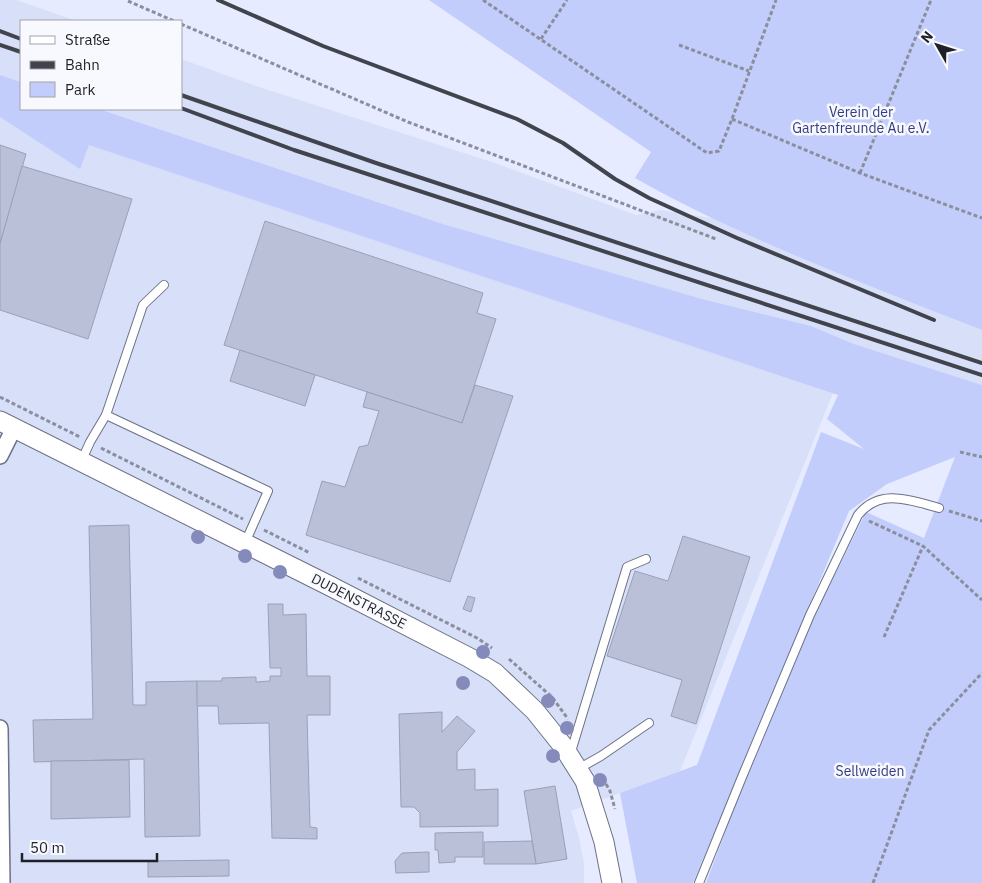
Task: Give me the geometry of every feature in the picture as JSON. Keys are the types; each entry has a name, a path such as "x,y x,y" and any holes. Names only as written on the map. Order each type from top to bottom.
{"street":[{"name":"DUDENSTRASSE","path":"7,425 470,658 495,673 535,711 574,763 585,781 604,842 612,883"},
{"path":"0,456 7,425"},
{"path":"0,728 2,883"}],"lane":[{"path":"80,462 106,415 143,305 164,285"},
{"path":"106,415 268,491 245,544"},
{"path":"699,883 810,615 858,515 864,507 882,498 910,500 939,508"},
{"path":"646,559 627,568 574,763 601,756 650,723"}],"path":[{"path":"483,0 707,153 719,151 776,0"},
{"path":"542,39 567,0"},
{"path":"860,173 932,0"},
{"path":"128,2 172,20"},
{"path":"182,24 408,122 716,239"},
{"path":"679,45 749,71"},
{"path":"732,119 860,173 982,218"},
{"path":"960,452 982,457"},
{"path":"939,508 982,521"},
{"path":"858,515 923,546 982,600"},
{"path":"884,637 923,546"},
{"path":"872,883 929,730 982,673"}],"shaded area":[{"path":"0,0 16,0 74,20 20,20 20,82 0,75"},
{"path":"182,59 256,86 495,163 636,215 661,210 711,218 839,274 982,330 982,385 854,344 811,326 702,299 528,251 102,110 182,110"},
{"path":"0,117 80,168 89,144 833,393 680,771 571,811 584,864 584,883 0,883"}],"green space":[{"name":"Verein der Gartenfreunde Au e.V.","path":"429,0 982,0 982,330 762,241 635,178 651,152"},
{"name":"Sellweiden","path":"0,75 20,82 20,110 102,110 446,225 702,299 811,326 854,344 982,385 982,883 706,883 731,816 815,615 866,512 924,538 955,457 887,484 849,511 693,883 637,883 620,793 697,765 821,432 864,449 827,419 838,395 89,145 80,169 0,117"}],"building":[{"path":"0,145 26,154 0,244"},
{"path":"22,166 132,199 88,339 0,310 0,244"},
{"path":"265,221 483,293 477,313 496,319 462,423 224,345"},
{"path":"240,350 315,375 305,406 230,381"},
{"path":"475,385 513,396 450,582 306,535 322,481 345,487 359,447 368,445 379,411 363,407 367,392 462,423"},
{"path":"129,525 133,705 146,705 146,682 197,681 200,836 145,837 144,759 34,762 33,720 93,719 89,526"},
{"path":"683,536 750,557 696,724 671,716 682,680 607,656 635,571 668,581"},
{"path":"468,596 475,598 471,612 463,609"},
{"path":"268,604 283,604 283,615 306,614 307,676 330,676 330,715 307,715 310,827 317,828 317,839 272,838 269,723 219,724 218,706 197,706 197,681 222,681 222,678 256,677 256,682 270,681 270,676 281,676 281,668 270,668"},
{"path":"442,712 442,732 457,716 475,731 457,752 457,770 475,769 475,790 498,789 498,826 420,827 420,813 414,807 401,807 399,714"},
{"path":"129,760 130,817 51,819 51,761"},
{"path":"555,786 567,859 536,864 524,791"},
{"path":"483,832 483,857 455,857 455,862 439,863 438,850 435,850 435,833"},
{"path":"532,841 536,864 484,864 484,842"},
{"path":"429,852 429,872 396,873 395,861 402,853"},
{"path":"229,860 229,876 148,877 148,861"}],"railway":[{"path":"218,0 323,46 517,119 563,143 615,179 649,198 737,238 934,320"},
{"path":"0,31 20,39"},
{"path":"0,45 20,52"},
{"path":"182,95 376,163 982,363"},
{"path":"182,108 294,150 982,375"}]}
